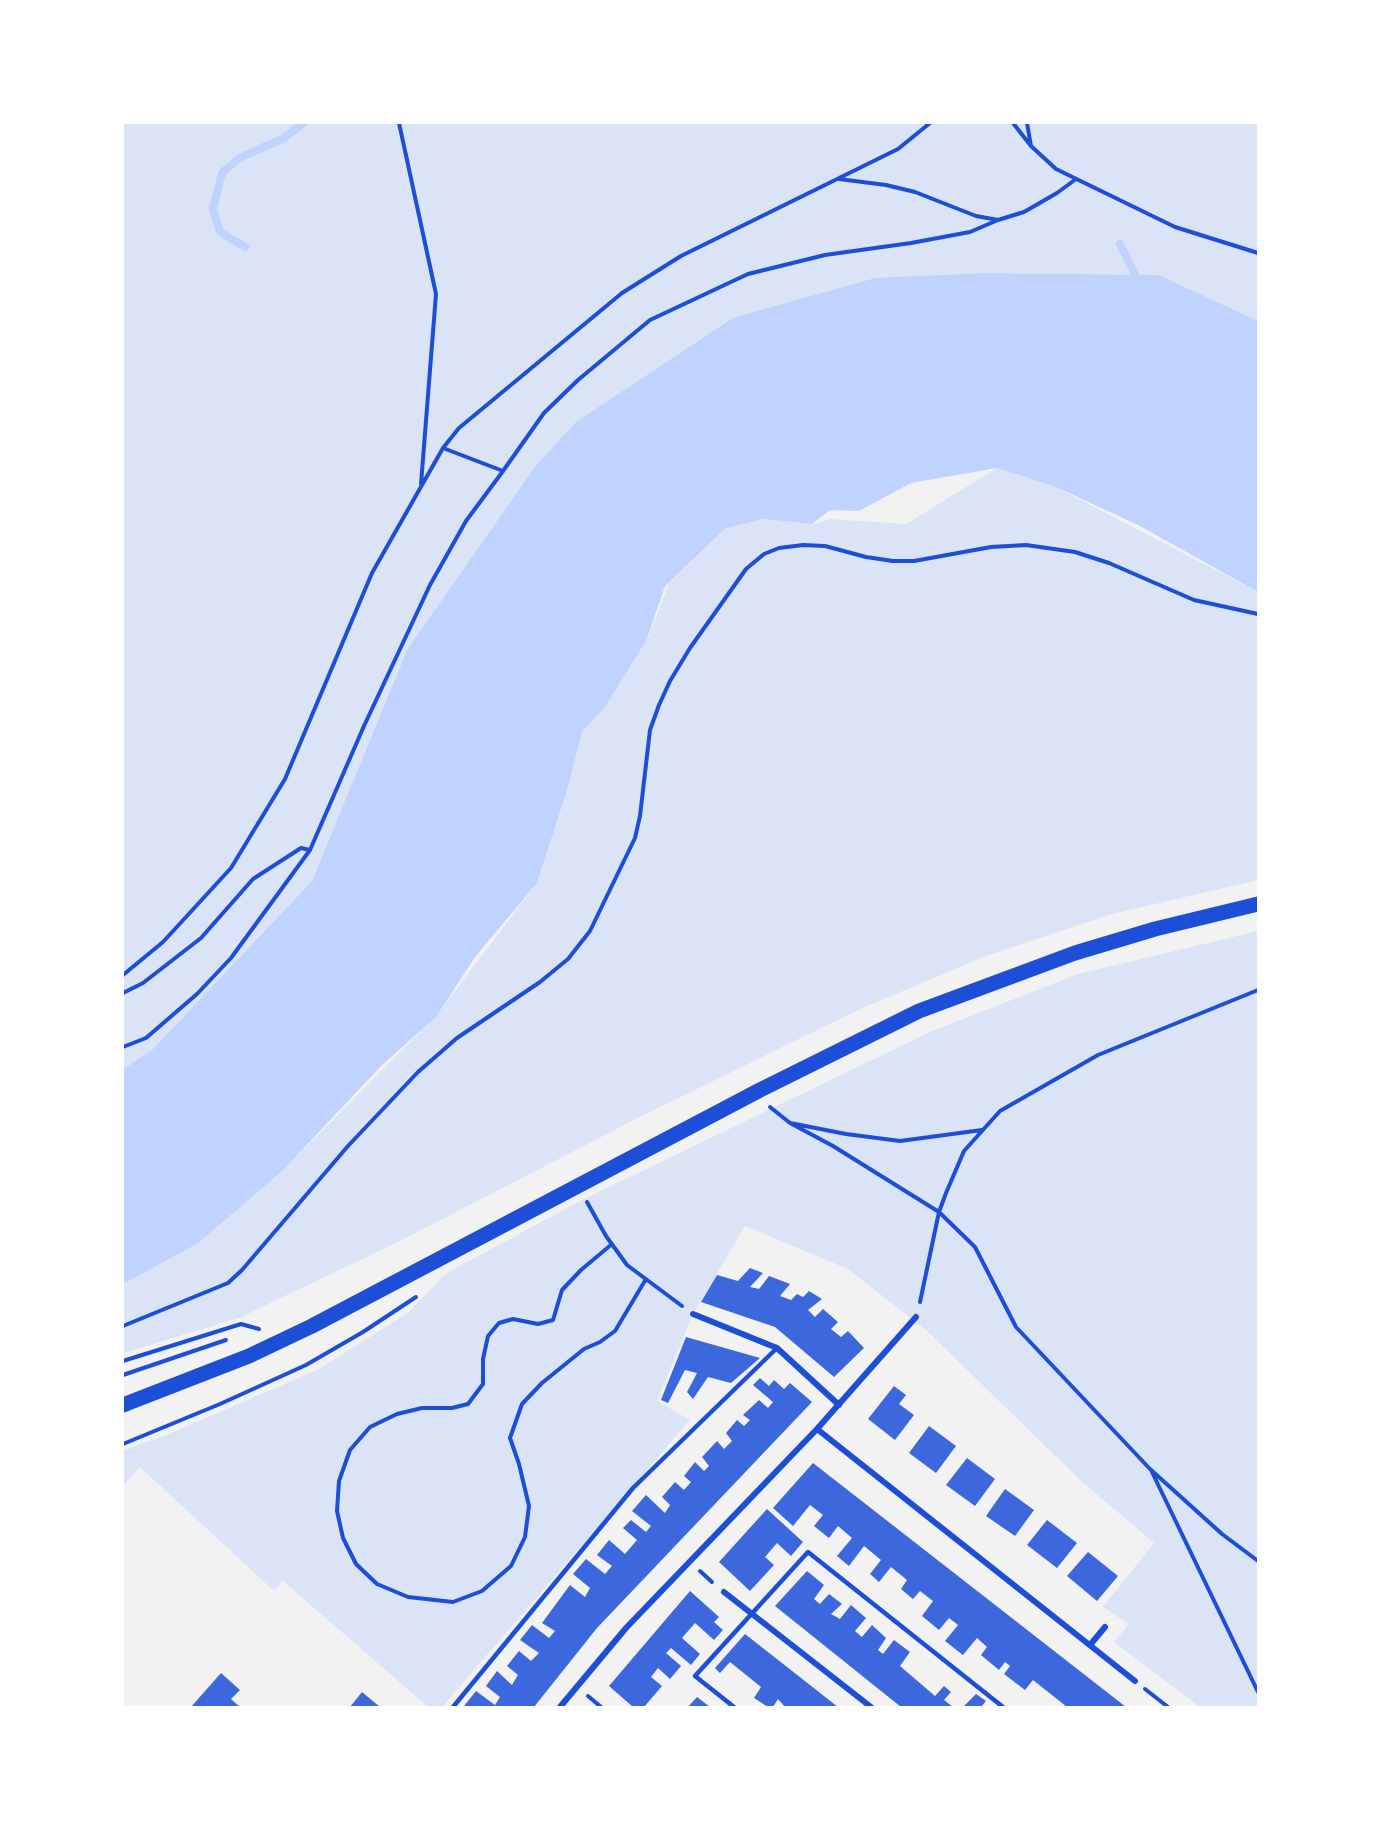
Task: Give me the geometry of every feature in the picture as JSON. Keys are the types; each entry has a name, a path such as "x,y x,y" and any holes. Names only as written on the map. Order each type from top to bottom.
{"main road":[{"path":"123,1405 249,1356 312,1326 760,1090 919,1011 1075,953 1155,929 1258,904"}],"street":[{"path":"693,1314 777,1348 839,1405"},
{"path":"561,1707 626,1628 817,1429 916,1317"},
{"path":"817,1429 1135,1681"},
{"path":"724,1592 871,1707"},
{"path":"1090,1646 1105,1627"}],"lane":[{"path":"453,1707 633,1488 777,1348"},
{"path":"734,1707 695,1676 808,1552 1004,1707"}],"path":[{"path":"399,123 436,294 421,485"},
{"path":"123,975 163,942 231,868 285,779 372,573 443,448 459,428 622,293 681,256 898,148 930,123"},
{"path":"1013,123 1031,146 1056,169 1175,227 1258,253"},
{"path":"1027,123 1031,146"},
{"path":"839,179 886,185 915,192 976,216 998,220"},
{"path":"123,1047 146,1038 197,994 231,958 310,850 364,726 430,585 466,521 544,413 578,380 650,320 748,274 825,255 970,232 1024,212 1076,179"},
{"path":"443,448 503,471"},
{"path":"123,1326 228,1283 242,1270 348,1146 418,1072 457,1038 540,982 568,959 590,931 635,838 640,816 650,730 670,681 690,648 746,569 764,554 779,548 803,544 825,546 866,557 904,561 991,547 1036,547 1075,552 1109,563 1194,600 1258,614"},
{"path":"123,993 143,982 201,938 253,879 301,848 310,850"},
{"path":"916,1317 939,1212 964,1151 1000,1111 1098,1054 1258,990"},
{"path":"760,1090 771,1109 790,1123 833,1146 939,1212 975,1247 1016,1327 1150,1469 1222,1534 1258,1561"},
{"path":"790,1123 846,1134 900,1141 983,1129"},
{"path":"592,1211 627,1264 693,1314"},
{"path":"612,1244 580,1270 562,1290 553,1320 538,1324 513,1318 499,1323 488,1336 483,1359 483,1384 468,1404 452,1408 422,1408 397,1414 370,1427 350,1450 339,1480 337,1510 343,1538 356,1564 377,1584 408,1597 453,1602 482,1591 511,1566 525,1537 529,1506 510,1438 522,1404 542,1383 584,1349 600,1342 615,1331 646,1278"},
{"path":"123,1444 306,1365 363,1332 423,1292"},
{"path":"123,1361 242,1324 259,1329 249,1333"},
{"path":"123,1375 227,1340"},
{"path":"1150,1469 1258,1692"},
{"path":"689,1562 724,1592"},
{"path":"1135,1681 1168,1707"}],"shaded area":[{"path":"123,123 1258,123 1258,321 1159,275 988,273 407,650 312,881 152,1050 123,1069"},
{"path":"997,468 1056,487 1258,592 1258,880 1112,914 983,957 858,1010 638,1118 400,1241 239,1318 123,1353 123,1284 197,1244 303,1150 435,1017 537,883 582,732 606,706 649,636 669,583 726,528 758,519 814,524 830,519 906,524"},
{"path":"1258,931 1258,1707 1200,1707 1114,1642 1129,1624 1103,1607 1154,1543 1080,1480 926,1330 848,1269 745,1226 693,1314 657,1401 690,1420 442,1707 428,1707 283,1581 274,1591 140,1467 123,1486 123,1450 164,1436 319,1369 409,1312 445,1274 580,1201 930,1032 1078,974"}],"water":[{"path":"988,273 1159,275 1258,321 1258,592 1138,525 1056,487 997,468 911,483 859,511 830,510 812,524 763,519 726,528 665,586 647,639 606,706 582,732 567,790 537,883 475,957 436,1017 382,1065 283,1170 197,1244 123,1284 123,1069 152,1050 312,881 407,650 535,467 576,422 733,318 875,278"}],"building":[{"path":"750,1268 763,1273 750,1287 759,1289 769,1276 790,1284 780,1296 791,1300 797,1294 803,1297 809,1291 822,1299 808,1310 815,1317 823,1309 838,1322 831,1329 841,1337 848,1331 864,1348 834,1377 775,1327 701,1302 717,1275 738,1281"},
{"path":"686,1337 760,1358 731,1383 708,1377 693,1399 687,1392 697,1373 685,1370 668,1403 661,1400"},
{"path":"760,1378 769,1386 774,1380 784,1389 790,1383 812,1402 597,1628 534,1707 464,1706 476,1691 495,1705 500,1697 486,1686 497,1671 512,1685 518,1675 507,1666 519,1651 531,1661 539,1653 520,1640 532,1625 549,1638 555,1631 542,1623 570,1585 585,1597 590,1588 573,1574 586,1559 605,1574 612,1566 597,1555 609,1540 625,1554 637,1540 623,1528 631,1520 646,1532 651,1526 632,1511 646,1495 665,1513 670,1505 662,1497 675,1482 684,1490 691,1482 684,1476 695,1462 704,1471 709,1466 702,1457 717,1441 724,1449 732,1441 726,1433 737,1420 744,1426 750,1420 743,1415 759,1400 768,1408 773,1402 753,1385"},
{"path":"894,1386 906,1395 899,1404 914,1415 895,1440 868,1419"},
{"path":"929,1426 956,1446 936,1473 909,1453"},
{"path":"967,1458 995,1479 975,1506 946,1485"},
{"path":"813,1463 1126,1707 1067,1707 1033,1680 1025,1690 1004,1674 1010,1666 1005,1662 999,1670 981,1655 987,1647 977,1638 963,1655 945,1641 958,1625 949,1618 939,1630 922,1616 933,1601 920,1591 913,1599 901,1589 907,1580 891,1567 879,1582 870,1574 881,1560 864,1546 849,1566 837,1556 852,1538 838,1526 829,1538 814,1526 823,1515 810,1505 793,1526 773,1508"},
{"path":"1005,1489 1034,1510 1015,1536 986,1516"},
{"path":"767,1509 803,1542 791,1556 777,1543 765,1557 774,1565 750,1591 719,1562"},
{"path":"1047,1520 1077,1543 1057,1568 1027,1545"},
{"path":"1088,1552 1118,1576 1097,1601 1067,1576"},
{"path":"807,1571 824,1585 814,1599 820,1604 829,1594 842,1604 831,1614 840,1619 851,1605 866,1618 855,1631 862,1637 872,1625 886,1638 878,1650 883,1654 894,1640 910,1652 900,1666 935,1696 944,1686 951,1692 944,1700 953,1707 901,1707 775,1606"},
{"path":"690,1591 719,1617 714,1622 723,1630 714,1640 695,1623 682,1638 700,1654 691,1665 671,1648 666,1653 681,1666 670,1679 658,1668 651,1677 662,1686 644,1707 633,1707 609,1686"},
{"path":"745,1634 838,1707 785,1707 778,1699 773,1707 768,1707 754,1698 761,1687 730,1662 720,1673 715,1668"},
{"path":"221,1673 240,1690 231,1699 240,1707 191,1707"},
{"path":"362,1692 380,1707 350,1707"},
{"path":"976,1694 986,1701 981,1707 963,1707"},
{"path":"697,1697 710,1707 688,1707"}],"waterway":[{"path":"245,247 220,232 213,209 222,173 239,158 284,138 303,123"},
{"path":"1120,244 1139,283"}]}
